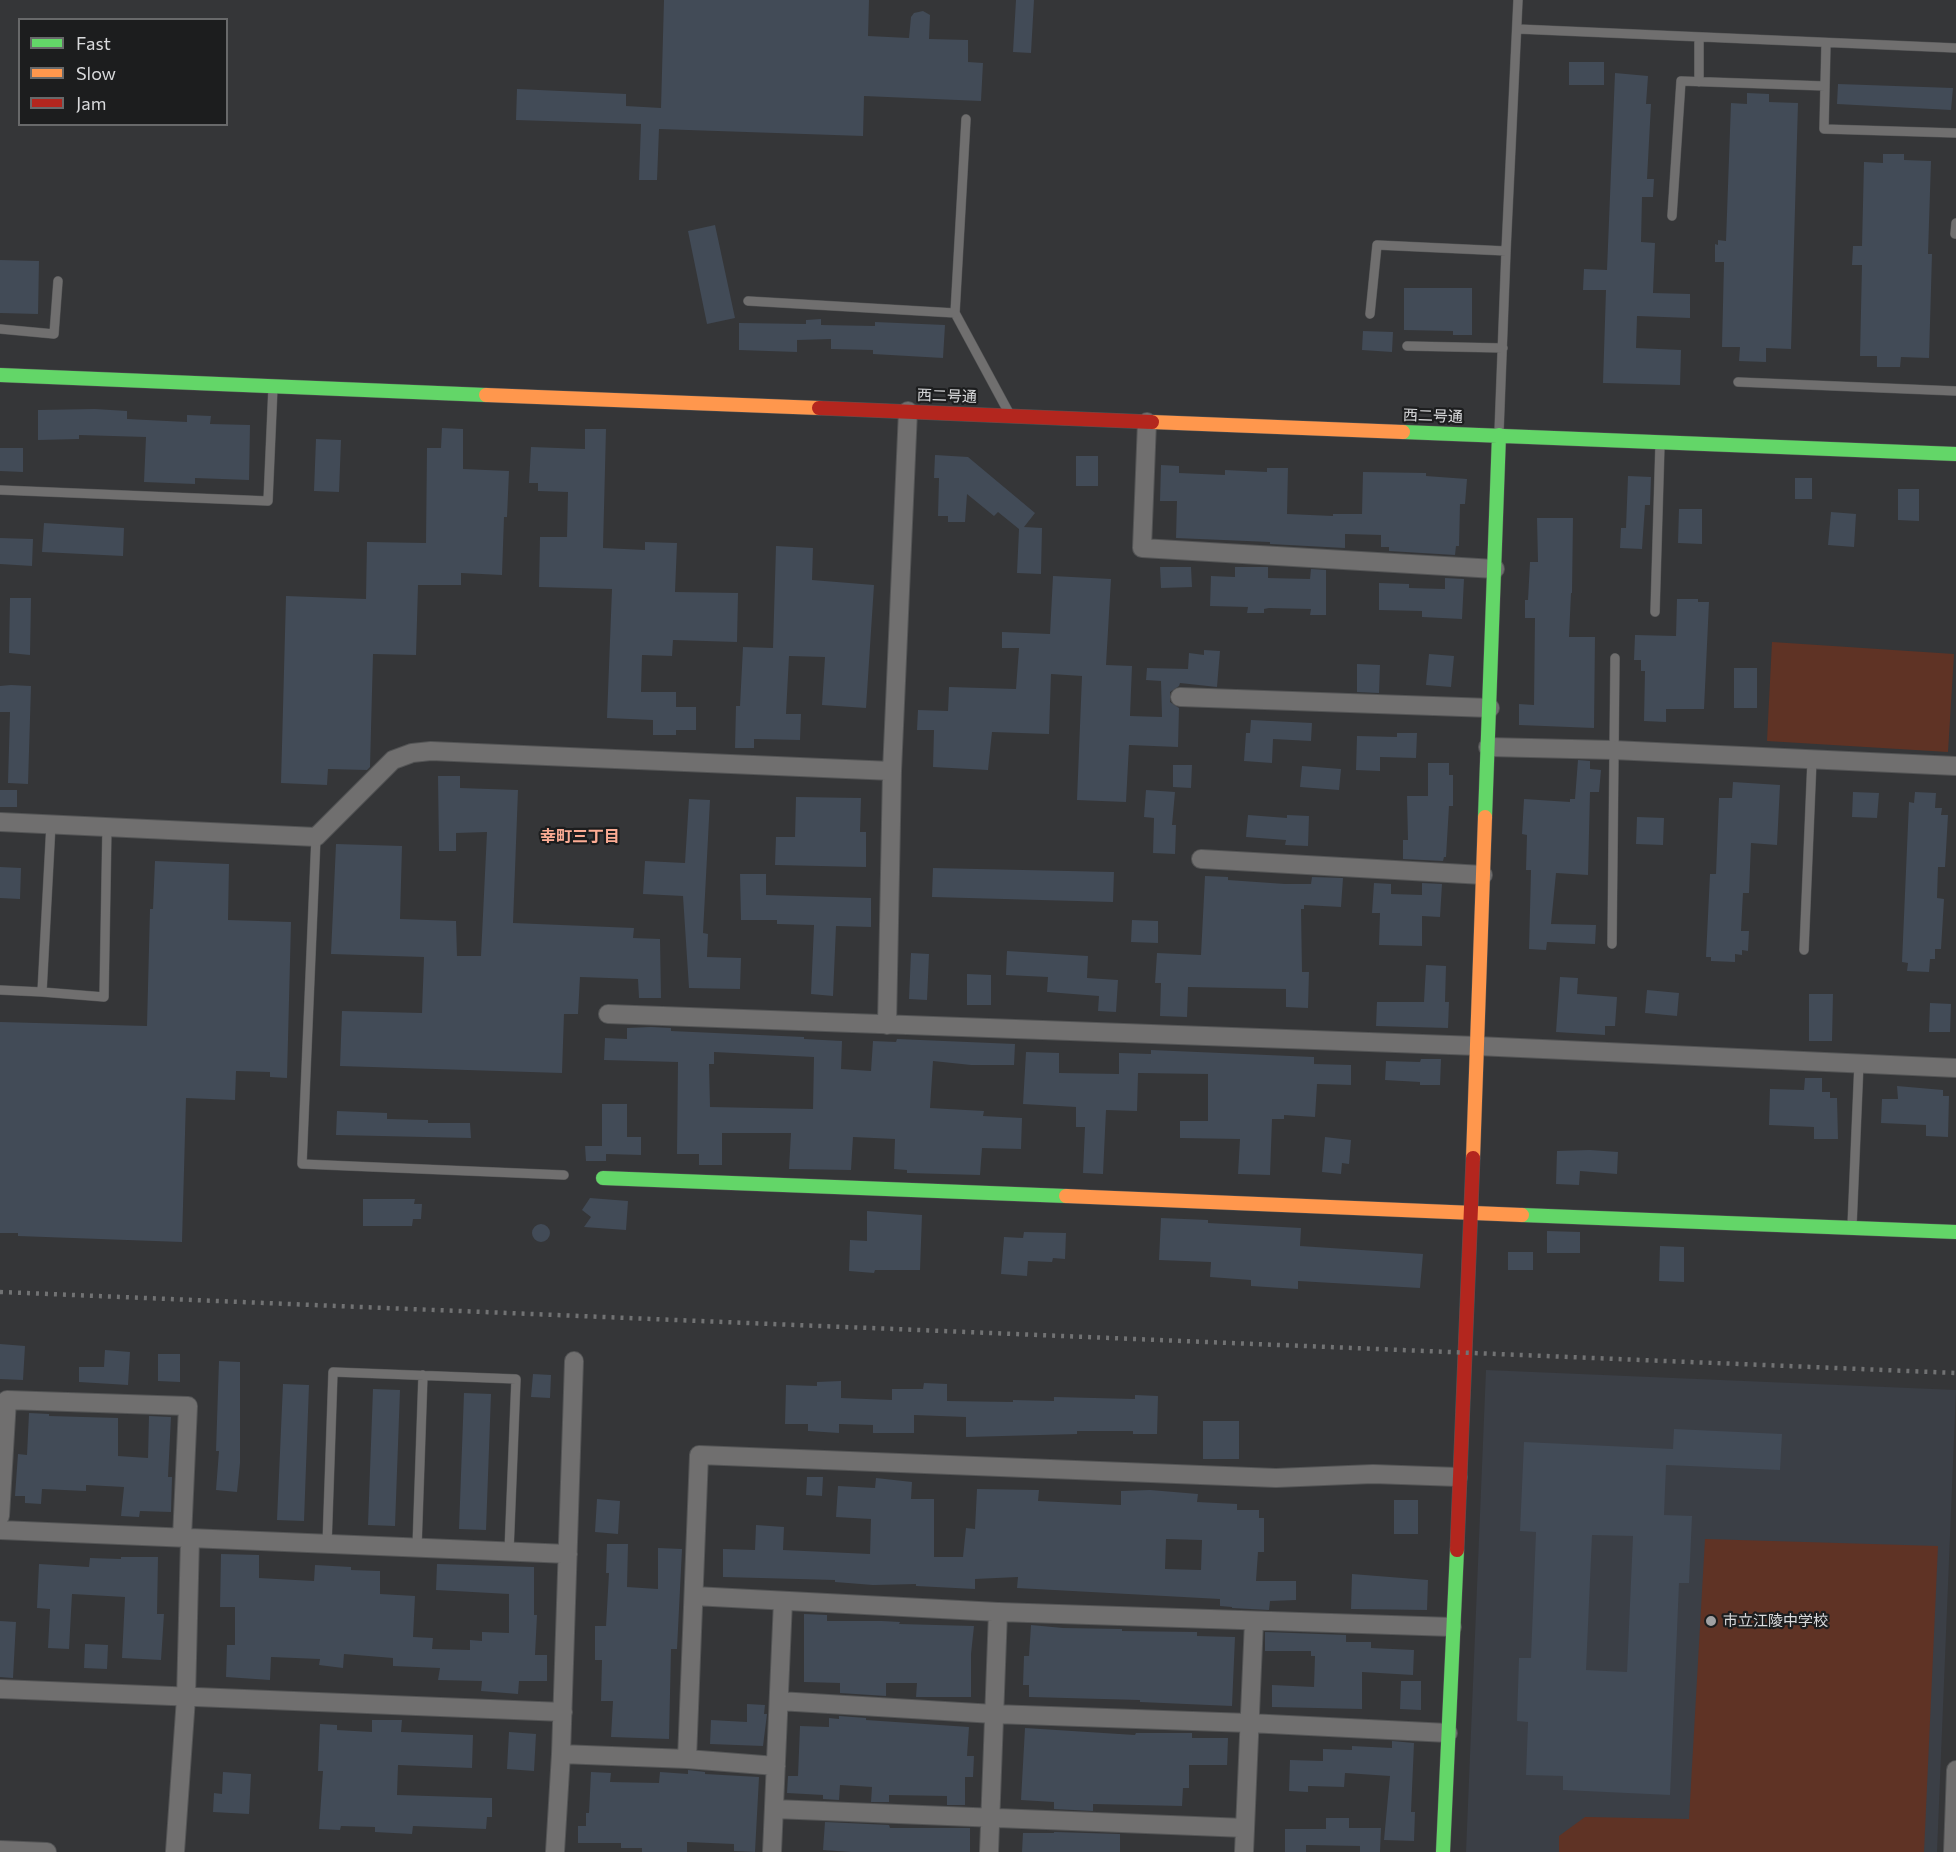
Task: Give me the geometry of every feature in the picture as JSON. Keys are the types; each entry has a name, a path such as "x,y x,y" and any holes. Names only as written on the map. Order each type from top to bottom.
{"street":[{"name":"西二号通","path":"0,375 1956,454"},
{"path":"887,1024 892,771 908,411"},
{"path":"1147,422 1142,548 1495,569"},
{"path":"1443,1852 1466,1338 1499,435"},
{"path":"1180,697 1490,708"},
{"path":"1488,747 1613,750 1956,765"},
{"path":"0,822 316,837 393,760 412,753 431,751 892,771"},
{"path":"1201,859 1483,875"},
{"path":"608,1014 1477,1046 1956,1068"},
{"path":"603,1178 1956,1232"},
{"path":"555,1852 563,1712 574,1361"},
{"path":"0,1516 7,1400 188,1406 186,1698 176,1852"},
{"path":"687,1759 699,1455 1276,1478 1373,1474 1458,1477"},
{"path":"0,1530 568,1554"},
{"path":"694,1596 998,1612 1452,1627"},
{"path":"772,1852 783,1601"},
{"path":"989,1852 998,1612"},
{"path":"1244,1852 1254,1621"},
{"path":"0,1689 563,1712"},
{"path":"779,1701 994,1714 1448,1733"},
{"path":"561,1754 687,1759 776,1766"},
{"path":"1953,1852 1956,1773"},
{"path":"774,1809 1245,1828"},
{"path":"0,1850 47,1852"}],"lane":[{"path":"1499,435 1518,0"},
{"path":"1518,29 1956,48"},
{"path":"1699,37 1699,82"},
{"path":"1826,43 1824,129 1956,133"},
{"path":"1672,216 1681,81 1825,86"},
{"path":"966,119 955,313 1010,415"},
{"path":"1955,234 1956,223"},
{"path":"1370,314 1377,245 1506,251"},
{"path":"0,329 54,334 58,281"},
{"path":"748,301 955,313"},
{"path":"1407,346 1503,348"},
{"path":"1738,382 1956,392"},
{"path":"0,490 268,501 273,385"},
{"path":"1655,612 1660,442"},
{"path":"1612,944 1615,658"},
{"path":"1804,950 1812,760"},
{"path":"42,992 51,824"},
{"path":"0,990 104,997 107,826"},
{"path":"316,837 302,1164 564,1175"},
{"path":"1852,1228 1859,1063"},
{"path":"327,1545 333,1372 516,1379 509,1551"},
{"path":"417,1547 423,1375"}],"shaded area":[{"path":"1772,642 1954,654 1948,752 1767,741"},
{"name":"市立江陵中学校","path":"1486,1370 1956,1390 1937,1852 1466,1852"},
{"path":"1705,1539 1938,1546 1924,1852 1559,1852 1559,1836 1585,1817 1689,1819"}],"building":[{"path":"664,0 869,0 868,36 909,38 911,17 914,13 923,11 930,15 929,39 968,40 968,62 983,63 981,101 864,96 863,136 659,129 657,180 639,180 641,124 516,120 517,89 626,94 626,106 661,108"},
{"path":"1016,0 1034,0 1031,53 1013,52"},
{"path":"1569,62 1604,62 1604,85 1569,85"},
{"path":"1615,73 1648,76 1646,104 1651,104 1647,179 1654,179 1653,197 1642,197 1641,242 1655,243 1653,293 1690,294 1690,318 1637,316 1636,348 1681,350 1680,385 1603,383 1606,290 1583,290 1584,269 1607,270"},
{"path":"1838,84 1953,88 1951,110 1837,104"},
{"path":"1747,93 1769,94 1769,102 1798,103 1791,349 1766,348 1766,362 1739,361 1740,347 1722,347 1724,262 1715,262 1715,244 1718,245 1718,240 1726,241 1731,103 1747,104"},
{"path":"1883,154 1904,154 1904,160 1931,161 1928,254 1932,254 1929,358 1901,357 1900,367 1877,367 1877,356 1860,356 1862,265 1852,265 1853,246 1862,246 1864,162 1883,163"},
{"path":"715,225 735,318 707,324 688,231"},
{"path":"0,260 39,261 38,314 0,313"},
{"path":"1404,288 1472,288 1472,335 1453,335 1453,331 1404,330"},
{"path":"821,319 821,325 875,326 875,322 945,325 943,358 873,354 873,350 831,349 831,339 797,340 797,352 739,350 739,323 806,324 806,320"},
{"path":"1363,331 1393,332 1392,352 1362,350"},
{"path":"38,410 127,411 127,419 187,422 187,415 211,416 210,424 250,425 249,480 195,478 195,484 144,482 146,437 79,435 79,439 38,440"},
{"path":"442,428 463,429 463,469 509,471 507,517 504,517 502,575 461,573 461,585 418,585 416,655 373,654 370,767 367,770 328,769 327,785 281,783 286,596 366,599 367,542 426,543 427,448 441,448"},
{"path":"585,429 606,429 603,548 645,550 645,542 677,543 675,592 738,593 737,642 673,640 672,656 642,655 641,692 676,692 676,707 696,707 696,730 676,730 676,735 653,735 653,720 607,718 612,589 539,587 540,537 567,537 568,492 538,491 538,483 529,483 531,447 585,449"},
{"path":"316,439 341,440 339,492 314,491"},
{"path":"0,448 23,448 23,472 0,471"},
{"path":"935,455 968,457 1035,513 1024,527 1042,528 1041,574 1017,573 1019,529 998,512 994,516 967,494 965,522 948,522 948,516 938,516 939,478 934,478"},
{"path":"1076,456 1098,456 1098,486 1076,486"},
{"path":"1161,465 1179,466 1179,473 1225,475 1225,470 1267,472 1267,468 1288,468 1287,514 1333,516 1333,514 1362,514 1363,472 1426,473 1426,476 1467,479 1465,504 1460,504 1459,546 1456,546 1455,555 1389,551 1389,547 1381,547 1381,535 1345,534 1345,548 1176,538 1177,501 1160,501"},
{"path":"1628,476 1651,477 1650,505 1645,505 1642,549 1620,548 1621,528 1626,528"},
{"path":"1795,478 1812,478 1812,499 1795,499"},
{"path":"1898,489 1919,489 1919,521 1898,520"},
{"path":"1679,509 1702,509 1702,544 1678,543"},
{"path":"1831,512 1856,514 1854,547 1828,545"},
{"path":"1537,518 1573,518 1569,637 1595,637 1594,728 1519,725 1519,704 1534,705 1535,618 1525,618 1525,600 1528,600 1530,562 1538,562"},
{"path":"44,523 124,528 123,556 42,552"},
{"path":"0,538 33,539 32,566 0,564"},
{"path":"776,546 813,548 812,580 874,585 866,708 822,705 825,657 789,656 786,714 801,714 800,740 754,739 754,748 735,748 736,706 740,706 743,647 773,648"},
{"path":"1160,567 1191,567 1192,587 1161,588"},
{"path":"1235,567 1268,567 1268,578 1310,579 1311,569 1326,570 1326,615 1310,615 1311,609 1269,608 1264,609 1264,613 1247,613 1248,607 1210,606 1211,576 1235,577"},
{"path":"1053,576 1111,579 1106,665 1132,666 1130,716 1162,717 1161,681 1146,680 1147,668 1188,669 1189,653 1204,655 1204,650 1220,651 1217,687 1180,683 1170,692 1170,702 1179,708 1178,747 1129,745 1126,802 1077,800 1082,676 1051,674 1049,734 992,732 988,770 933,767 934,730 917,730 918,710 948,711 949,687 1016,689 1019,648 1002,648 1002,632 1050,634"},
{"path":"1445,578 1464,579 1462,619 1422,617 1422,611 1379,610 1379,583 1409,584 1409,588 1445,589"},
{"path":"10,598 31,598 30,655 9,653"},
{"path":"1677,599 1698,599 1698,602 1709,602 1704,709 1666,709 1666,722 1644,721 1645,671 1641,671 1641,660 1634,660 1635,635 1676,636"},
{"path":"1429,654 1454,656 1451,687 1426,685"},
{"path":"1357,664 1380,665 1379,693 1357,692"},
{"path":"1734,668 1757,668 1757,708 1734,708"},
{"path":"0,686 31,686 28,784 8,783 10,712 0,712"},
{"path":"1251,720 1312,723 1311,741 1273,739 1272,763 1244,761 1246,733 1250,733"},
{"path":"1397,733 1417,733 1416,758 1380,757 1380,771 1356,770 1357,736 1397,737"},
{"path":"1578,760 1590,761 1590,769 1601,770 1599,792 1590,792 1588,875 1556,873 1551,924 1596,925 1595,944 1547,942 1546,950 1529,949 1531,870 1526,870 1527,835 1522,834 1524,799 1570,802 1570,799 1575,799"},
{"path":"1428,763 1449,763 1449,775 1453,775 1453,806 1449,806 1446,857 1443,861 1403,859 1403,840 1408,840 1407,796 1428,796"},
{"path":"1173,765 1192,765 1191,788 1173,787"},
{"path":"1302,766 1341,769 1339,790 1300,787"},
{"path":"438,776 460,776 460,788 518,790 513,923 634,928 633,938 660,939 661,998 639,998 638,979 580,977 578,1014 564,1014 562,1073 340,1066 342,1011 422,1013 424,957 331,954 336,844 402,846 400,919 456,921 457,956 481,956 487,832 456,833 456,851 439,851"},
{"path":"1733,782 1780,785 1777,845 1751,843 1749,893 1743,893 1741,931 1749,931 1748,951 1742,950 1742,955 1735,954 1735,962 1711,961 1711,957 1706,957 1710,874 1716,874 1719,798 1732,798"},
{"path":"0,790 17,790 17,807 0,807"},
{"path":"1146,790 1175,792 1172,825 1176,825 1175,854 1153,853 1154,818 1144,817"},
{"path":"1853,792 1879,793 1877,818 1852,817"},
{"path":"1915,792 1936,793 1935,808 1942,808 1941,815 1948,815 1945,867 1938,867 1937,898 1944,899 1941,949 1935,949 1935,959 1930,959 1929,972 1907,971 1908,963 1902,962 1909,802 1914,803"},
{"path":"796,797 861,798 860,832 866,832 866,867 775,865 776,837 795,837"},
{"path":"689,799 710,800 703,933 708,934 707,957 741,958 740,989 689,988 683,896 643,894 645,861 685,863"},
{"path":"1248,815 1287,818 1287,815 1309,816 1308,846 1285,845 1286,840 1246,837"},
{"path":"1637,817 1664,818 1663,845 1636,844"},
{"path":"155,861 229,864 228,920 291,922 287,1078 270,1077 270,1072 236,1071 235,1100 186,1098 182,1242 18,1236 18,1233 0,1233 0,1022 147,1026 150,909 153,909"},
{"path":"0,867 21,868 20,899 0,898"},
{"path":"933,868 1114,872 1113,902 932,897"},
{"path":"740,874 766,874 766,895 871,898 871,927 836,926 833,996 811,994 814,925 777,924 777,920 741,920"},
{"path":"1205,876 1285,884 1311,884 1312,877 1343,878 1341,907 1304,905 1304,909 1301,909 1302,972 1309,972 1308,1008 1286,1007 1286,989 1188,987 1187,1017 1160,1016 1161,983 1155,983 1157,953 1201,955"},
{"path":"1374,883 1391,884 1391,894 1422,895 1422,883 1442,884 1440,917 1422,916 1422,946 1379,945 1380,913 1372,913"},
{"path":"1132,920 1158,921 1158,943 1131,942"},
{"path":"1007,951 1088,956 1087,978 1118,980 1116,1012 1098,1011 1099,996 1047,992 1048,977 1006,975"},
{"path":"911,953 929,954 927,1000 909,999"},
{"path":"1426,965 1446,966 1445,1002 1449,1002 1448,1028 1376,1026 1377,1002 1424,1002"},
{"path":"967,974 991,975 991,1005 967,1005"},
{"path":"1560,977 1578,978 1577,994 1617,997 1615,1026 1605,1026 1605,1035 1556,1032"},
{"path":"1647,990 1679,993 1677,1016 1645,1013"},
{"path":"1809,994 1833,994 1832,1041 1809,1041"},
{"path":"1930,1003 1951,1004 1950,1032 1929,1032"},
{"path":"627,1028 671,1028 671,1031 842,1041 841,1069 871,1071 873,1041 896,1042 897,1039 1015,1044 1014,1065 971,1065 933,1061 930,1108 984,1111 983,1116 1022,1118 1021,1149 982,1148 980,1175 907,1173 907,1170 894,1169 895,1139 853,1137 851,1170 789,1169 791,1133 722,1133 722,1165 699,1165 699,1154 677,1154 678,1062 604,1060 605,1038 627,1039","holes":["714,1052 814,1057 813,1109 710,1107 709,1064 714,1064"]},
{"path":"1151,1050 1314,1057 1314,1064 1351,1065 1351,1085 1317,1084 1315,1117 1284,1115 1284,1119 1272,1119 1270,1175 1238,1174 1240,1139 1180,1138 1180,1121 1208,1121 1208,1074 1138,1073 1137,1111 1106,1110 1103,1174 1083,1173 1085,1127 1076,1127 1076,1107 1023,1104 1026,1052 1059,1053 1059,1073 1119,1074 1119,1053 1151,1054"},
{"path":"1421,1059 1441,1059 1440,1085 1420,1085 1420,1082 1385,1080 1386,1061 1420,1062"},
{"path":"1805,1078 1822,1078 1822,1092 1830,1092 1830,1098 1837,1098 1838,1139 1814,1139 1814,1127 1769,1125 1770,1089 1804,1090"},
{"path":"1897,1086 1943,1090 1943,1096 1949,1096 1948,1137 1926,1136 1926,1125 1881,1123 1882,1099 1898,1099"},
{"path":"602,1104 627,1104 627,1137 641,1137 641,1155 606,1154 606,1161 586,1161 585,1146 602,1146"},
{"path":"337,1111 387,1113 387,1119 428,1120 428,1123 470,1123 471,1138 336,1135"},
{"path":"1325,1137 1351,1140 1349,1164 1342,1163 1341,1174 1322,1172"},
{"path":"1557,1151 1618,1152 1617,1174 1580,1171 1579,1185 1556,1184"},
{"path":"590,1198 628,1201 626,1230 584,1227 591,1217 582,1210"},
{"path":"363,1199 415,1199 414,1204 422,1204 421,1219 413,1219 412,1226 363,1226"},
{"path":"867,1211 922,1215 920,1270 875,1270 874,1273 849,1271 850,1240 867,1241"},
{"path":"1161,1218 1301,1228 1300,1246 1423,1254 1420,1288 1298,1281 1298,1289 1251,1286 1251,1280 1210,1277 1211,1262 1159,1260"},
{"path":"537,1224 545,1224 550,1229 548,1240 537,1242 532,1237 532,1229"},
{"path":"1547,1231 1580,1232 1580,1253 1547,1253"},
{"path":"1024,1232 1066,1233 1065,1259 1053,1258 1052,1262 1028,1261 1027,1276 1001,1274 1004,1237 1023,1238"},
{"path":"1660,1246 1684,1247 1684,1282 1659,1281"},
{"path":"1508,1252 1533,1252 1533,1270 1508,1270"},
{"path":"0,1344 25,1346 23,1380 0,1379"},
{"path":"105,1350 130,1352 128,1385 79,1382 79,1367 104,1367"},
{"path":"158,1354 180,1354 180,1382 158,1381"},
{"path":"219,1361 240,1362 240,1463 237,1492 216,1490 219,1451 216,1451"},
{"path":"533,1374 551,1375 550,1398 531,1397"},
{"path":"841,1381 841,1398 892,1400 892,1389 923,1389 924,1383 947,1384 947,1401 1013,1402 1013,1400 1054,1401 1054,1397 1135,1399 1135,1395 1158,1396 1157,1434 1133,1434 1133,1431 1077,1431 1077,1434 966,1437 966,1417 914,1415 914,1433 873,1433 873,1425 839,1424 839,1433 808,1431 808,1424 785,1424 786,1385 817,1386 817,1382"},
{"path":"283,1384 309,1385 304,1521 277,1520"},
{"path":"373,1389 400,1390 395,1526 368,1525"},
{"path":"464,1393 491,1394 486,1530 459,1529"},
{"path":"29,1413 49,1414 49,1416 118,1418 118,1456 148,1458 149,1416 171,1417 168,1477 172,1477 171,1512 140,1511 139,1517 121,1516 124,1487 86,1485 86,1491 42,1489 41,1504 25,1503 25,1496 15,1496 18,1454 27,1455"},
{"path":"1203,1421 1239,1421 1239,1459 1203,1459"},
{"path":"1674,1429 1782,1434 1780,1470 1666,1465 1664,1515 1692,1516 1689,1583 1679,1583 1670,1795 1563,1790 1563,1776 1526,1775 1528,1722 1517,1721 1519,1658 1531,1658 1536,1532 1520,1531 1524,1442 1673,1449","holes":["1592,1535 1633,1536 1627,1672 1586,1670"]},
{"path":"807,1477 823,1477 822,1496 806,1495"},
{"path":"876,1478 912,1482 911,1499 934,1499 934,1557 963,1557 966,1528 975,1529 977,1489 1039,1490 1038,1501 1121,1505 1121,1491 1150,1490 1198,1494 1197,1502 1237,1504 1237,1510 1259,1510 1259,1518 1264,1518 1264,1552 1258,1552 1256,1581 1296,1581 1296,1600 1270,1601 1269,1610 1232,1608 1220,1606 1220,1599 1017,1588 1018,1577 975,1579 975,1589 916,1586 916,1584 873,1585 835,1582 835,1580 723,1577 723,1549 755,1550 756,1525 784,1527 783,1550 870,1554 871,1519 836,1517 838,1486 875,1488","holes":["1166,1539 1202,1540 1201,1570 1165,1569"]},
{"path":"597,1499 620,1501 618,1534 595,1532"},
{"path":"1394,1500 1418,1500 1418,1534 1394,1534"},
{"path":"607,1544 628,1544 627,1587 658,1589 658,1548 682,1549 677,1649 671,1649 669,1739 611,1737 613,1701 601,1701 602,1660 595,1660 595,1626 606,1626 609,1573 606,1573"},
{"path":"221,1554 259,1555 259,1578 314,1581 315,1565 380,1571 380,1594 415,1596 413,1637 433,1638 432,1649 470,1650 470,1640 482,1641 482,1632 509,1633 509,1594 436,1590 437,1564 534,1567 534,1615 537,1615 535,1655 547,1655 547,1681 519,1681 518,1694 481,1691 482,1681 438,1680 440,1668 393,1666 393,1658 344,1654 343,1668 319,1665 320,1659 271,1657 270,1680 226,1677 227,1645 235,1645 235,1607 220,1607"},
{"path":"121,1557 158,1557 157,1614 164,1614 161,1660 122,1658 125,1597 72,1594 69,1649 48,1648 50,1609 37,1608 39,1564 89,1567 90,1558 121,1559"},
{"path":"1352,1574 1428,1580 1427,1610 1351,1609"},
{"path":"804,1614 827,1615 827,1621 882,1621 900,1622 899,1624 974,1626 971,1654 971,1697 916,1697 917,1683 886,1683 886,1696 840,1693 840,1683 804,1682"},
{"path":"0,1621 16,1622 13,1678 0,1677"},
{"path":"1031,1625 1122,1629 1122,1631 1197,1632 1197,1636 1235,1637 1232,1706 1140,1702 1140,1700 1029,1697 1029,1685 1023,1685 1024,1656 1029,1656"},
{"path":"1265,1632 1346,1635 1346,1642 1371,1642 1371,1648 1414,1650 1413,1675 1362,1672 1362,1709 1272,1707 1272,1685 1314,1687 1315,1656 1311,1656 1311,1651 1265,1651"},
{"path":"85,1644 108,1645 107,1669 84,1668"},
{"path":"1401,1681 1421,1681 1421,1710 1400,1709"},
{"path":"747,1704 765,1705 764,1714 767,1714 763,1746 710,1744 711,1720 747,1722"},
{"path":"839,1716 969,1727 967,1756 974,1756 973,1777 965,1777 965,1805 947,1805 947,1796 889,1795 889,1802 871,1802 872,1787 840,1785 839,1800 823,1799 823,1795 787,1793 788,1776 798,1776 800,1726 829,1727 829,1718 839,1719"},
{"path":"372,1720 402,1720 401,1732 473,1735 472,1768 398,1765 397,1795 492,1798 492,1817 487,1817 486,1829 413,1826 412,1834 375,1832 375,1827 341,1826 340,1830 319,1829 323,1771 318,1771 320,1724 337,1725 337,1730 372,1732"},
{"path":"1025,1728 1135,1735 1136,1733 1192,1733 1192,1738 1228,1738 1227,1765 1189,1765 1189,1788 1183,1788 1182,1806 1093,1804 1093,1811 1054,1809 1054,1802 1021,1800"},
{"path":"509,1732 536,1734 534,1771 507,1769"},
{"path":"1392,1741 1414,1743 1411,1812 1415,1812 1414,1841 1384,1840 1390,1776 1345,1773 1344,1787 1308,1786 1308,1792 1289,1791 1290,1760 1323,1761 1323,1749 1352,1750 1352,1746 1392,1748"},
{"path":"688,1770 705,1772 705,1774 759,1777 755,1852 734,1851 734,1844 687,1842 687,1852 642,1852 642,1848 621,1848 621,1843 578,1843 578,1826 586,1826 586,1813 589,1813 591,1772 611,1773 610,1782 659,1783 660,1772 688,1774"},
{"path":"223,1772 251,1774 249,1814 213,1812 214,1793 222,1794"},
{"path":"1326,1818 1349,1818 1349,1828 1381,1828 1380,1852 1360,1852 1360,1846 1306,1845 1306,1852 1285,1852 1285,1829 1326,1829"},
{"path":"825,1822 889,1825 890,1828 970,1828 970,1852 823,1850"},
{"path":"1023,1833 1120,1834 1120,1852 1022,1852"}],"railway":[{"path":"0,1292 1956,1373"}],"traffic: fast":[{"path":"0,375 486,395"},
{"path":"1403,432 1956,454"},
{"path":"1485,817 1499,435"},
{"path":"603,1178 1066,1196"},
{"path":"1522,1215 1956,1232"},
{"path":"1443,1852 1457,1550"}],"traffic: slow":[{"path":"486,395 819,408"},
{"path":"1152,422 1403,432"},
{"path":"1473,1158 1485,817"},
{"path":"1066,1196 1522,1215"}],"traffic: jam":[{"path":"819,408 1152,422"},
{"path":"1457,1550 1473,1158"}],"place":[{"name":"市立江陵中学校","path":"1711,1621"}],"district":[{"name":"幸町三丁目","path":"580,837"}]}
